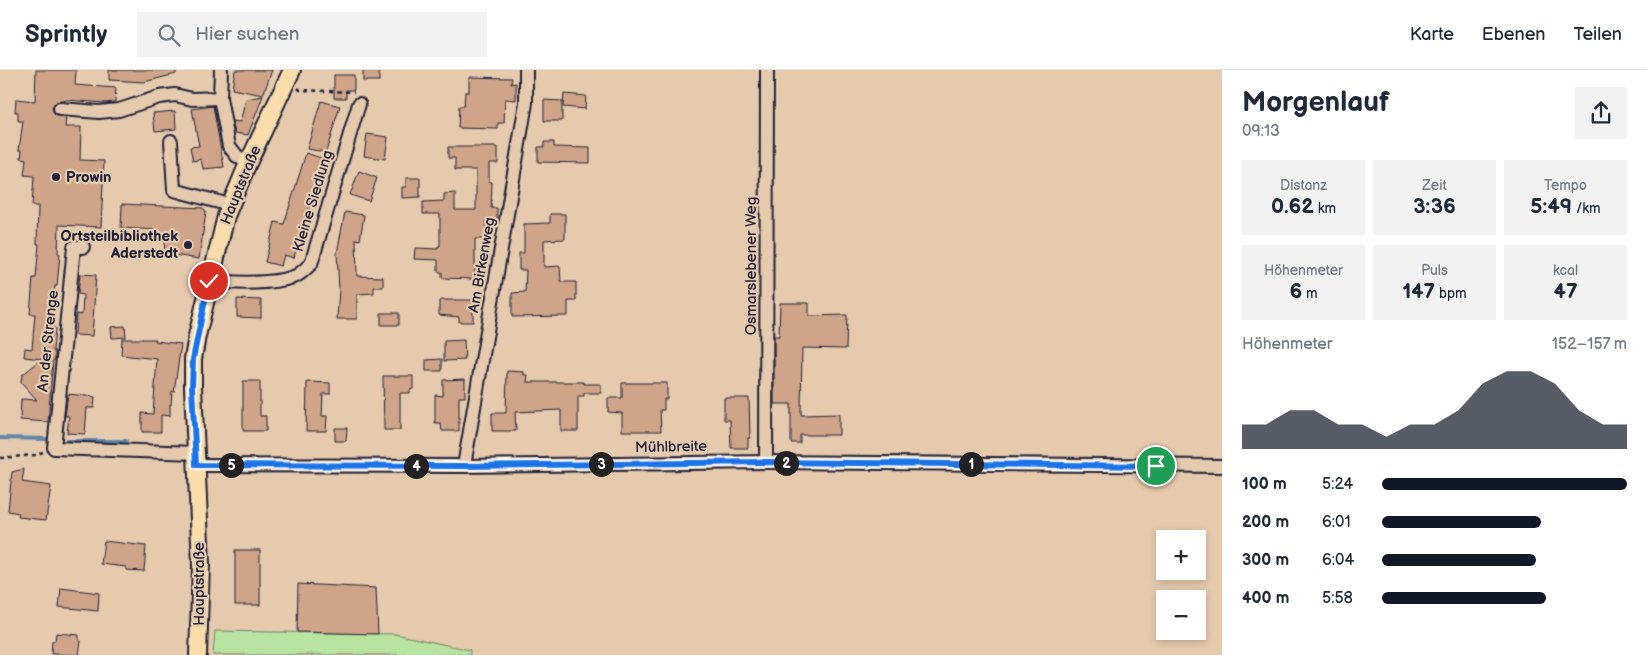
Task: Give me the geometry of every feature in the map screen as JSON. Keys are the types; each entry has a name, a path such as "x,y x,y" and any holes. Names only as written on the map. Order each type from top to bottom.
{"main road":[{"name":"Hauptstraße","path":"198,655 201,565 192,387 193,359 209,281 230,205 292,70"}],"street":[{"path":"221,70 220,98 229,146 237,156 248,163"},
{"name":"Am Birkenweg","path":"464,466 526,103 526,70"},
{"name":"Osmarslebener Weg","path":"766,462 767,70"},
{"path":"60,109 99,112 119,110 160,97 176,95 192,99 220,98"},
{"name":"Kleine Siedlung","path":"209,281 232,283 280,281 298,276 310,264 359,104"},
{"path":"171,141 174,190 230,205"},
{"name":"An der Strenge","path":"54,448 74,246 83,247"},
{"path":"54,448 196,459"},
{"name":"Mühlbreite","path":"196,459 464,466 766,462 1222,466"}],"path":[{"path":"297,88 300,90 360,92 359,104"},
{"path":"0,458 35,455 54,448"}],"green space":[{"path":"215,631 395,634 470,650 470,655 213,655"}],"building":[{"path":"36,70 76,70 75,85 116,88 115,102 67,100 56,102 52,108 55,115 66,118 65,127 81,127 80,160 104,161 101,227 59,225 58,253 60,254 52,327 55,328 53,351 55,351 55,360 53,360 48,422 20,420 21,399 37,400 21,382 22,375 42,359 24,357 25,348 32,349 35,314 30,314 33,278 36,278 39,244 37,244 38,206 32,206 34,176 24,175 26,159 21,158 22,150 19,150 23,121 18,121 18,112 15,112 16,99 35,101"},
{"path":"109,70 176,70 176,74 144,82 109,80"},
{"path":"235,70 272,70 263,95 232,89"},
{"path":"363,70 379,70 379,81 363,81"},
{"path":"334,75 354,75 354,90 346,90 346,98 334,98"},
{"path":"469,77 512,78 511,84 516,83 516,100 505,99 504,123 498,123 498,129 458,128 459,106 464,106 465,92 469,92"},
{"path":"564,94 586,96 585,109 563,107"},
{"path":"263,96 248,135 235,133 232,121 240,122 246,99"},
{"path":"544,100 562,101 562,121 544,121"},
{"path":"321,101 340,106 326,152 307,149"},
{"path":"213,106 224,167 203,169 201,159 193,161 190,147 199,146 192,109"},
{"path":"175,111 176,129 155,131 153,113"},
{"path":"367,134 388,137 385,159 364,156"},
{"path":"544,142 554,142 554,147 590,148 590,163 538,162 538,147 544,147"},
{"path":"448,147 498,147 498,163 489,163 489,182 492,182 491,208 497,208 497,220 486,220 486,239 475,239 475,279 442,278 442,272 438,272 438,260 414,259 415,248 438,249 438,246 440,246 440,214 423,214 423,202 444,201 444,194 455,193 455,210 476,210 476,170 455,170 455,158 448,158"},
{"path":"306,153 324,159 305,221 303,221 294,258 284,255 281,266 265,262 275,222 284,224"},
{"path":"359,171 377,178 369,201 350,195"},
{"path":"406,178 420,178 420,197 402,198 402,187 406,187"},
{"path":"122,204 203,208 206,212 199,259 174,255 174,257 164,256 165,238 158,237 159,230 121,228"},
{"path":"345,212 364,215 360,240 356,239 357,276 383,277 383,287 374,287 374,293 357,294 357,319 337,319 339,290 337,253"},
{"path":"550,214 565,214 565,239 544,240 544,267 560,266 561,282 576,282 576,301 568,301 568,316 512,317 512,293 525,292 526,270 519,270 519,253 524,253 524,224 550,223"},
{"path":"80,274 96,275 92,336 75,335 76,314 82,315 83,295 78,294"},
{"path":"237,299 261,300 261,318 237,317"},
{"path":"473,300 473,322 459,322 459,317 439,315 439,301"},
{"path":"780,303 809,303 809,316 847,315 846,349 802,348 801,415 839,414 839,435 800,435 800,443 791,443 791,404 774,404 774,336 779,336"},
{"path":"381,313 399,313 399,325 381,325"},
{"path":"125,326 126,337 112,338 111,327"},
{"path":"122,339 156,339 155,341 181,344 174,392 172,391 170,404 170,416 161,415 161,432 142,432 142,413 153,414 157,359 121,355"},
{"path":"464,340 465,360 444,361 444,341"},
{"path":"442,359 442,371 426,371 426,360"},
{"path":"507,371 524,372 524,375 528,375 527,382 584,382 584,384 601,384 601,393 584,393 584,396 578,396 578,431 561,431 561,410 515,412 516,431 492,431 492,413 506,413"},
{"path":"383,376 413,376 413,389 410,390 410,393 400,393 400,430 384,430"},
{"path":"465,379 465,397 459,397 459,431 442,431 441,423 435,423 435,395 443,396 443,380"},
{"path":"243,381 260,381 260,416 266,416 266,431 243,431"},
{"path":"307,382 330,383 330,394 323,394 322,416 327,416 326,431 306,431"},
{"path":"622,383 667,383 667,399 664,399 664,410 660,410 661,431 622,431 622,413 608,412 608,398 622,398"},
{"path":"68,394 95,397 94,408 87,408 85,434 67,433 69,416 65,416"},
{"path":"724,398 749,398 750,438 748,438 748,448 731,448 730,420 724,420"},
{"path":"335,428 347,428 346,441 335,441"},
{"path":"24,469 22,482 51,486 46,520 18,517 19,513 8,511 12,472"},
{"path":"104,541 146,546 144,571 126,570 126,567 101,564"},
{"path":"235,550 260,550 260,605 235,605"},
{"path":"298,584 376,588 378,634 297,632"},
{"path":"61,588 99,593 98,611 59,607"},
{"path":"56,633 79,635 79,641 81,641 79,655 51,654 52,641 55,641"}],"waterway":[{"path":"0,438 48,439"},
{"path":"66,441 126,441"}],"place":[{"name":"Prowin","path":"56,177"},
{"name":"Ortsteilbibliothek Aderstedt","path":"188,245"}],"route":[{"path":"209,281 192,372 196,465 464,466 766,462 1156,466"}]}
